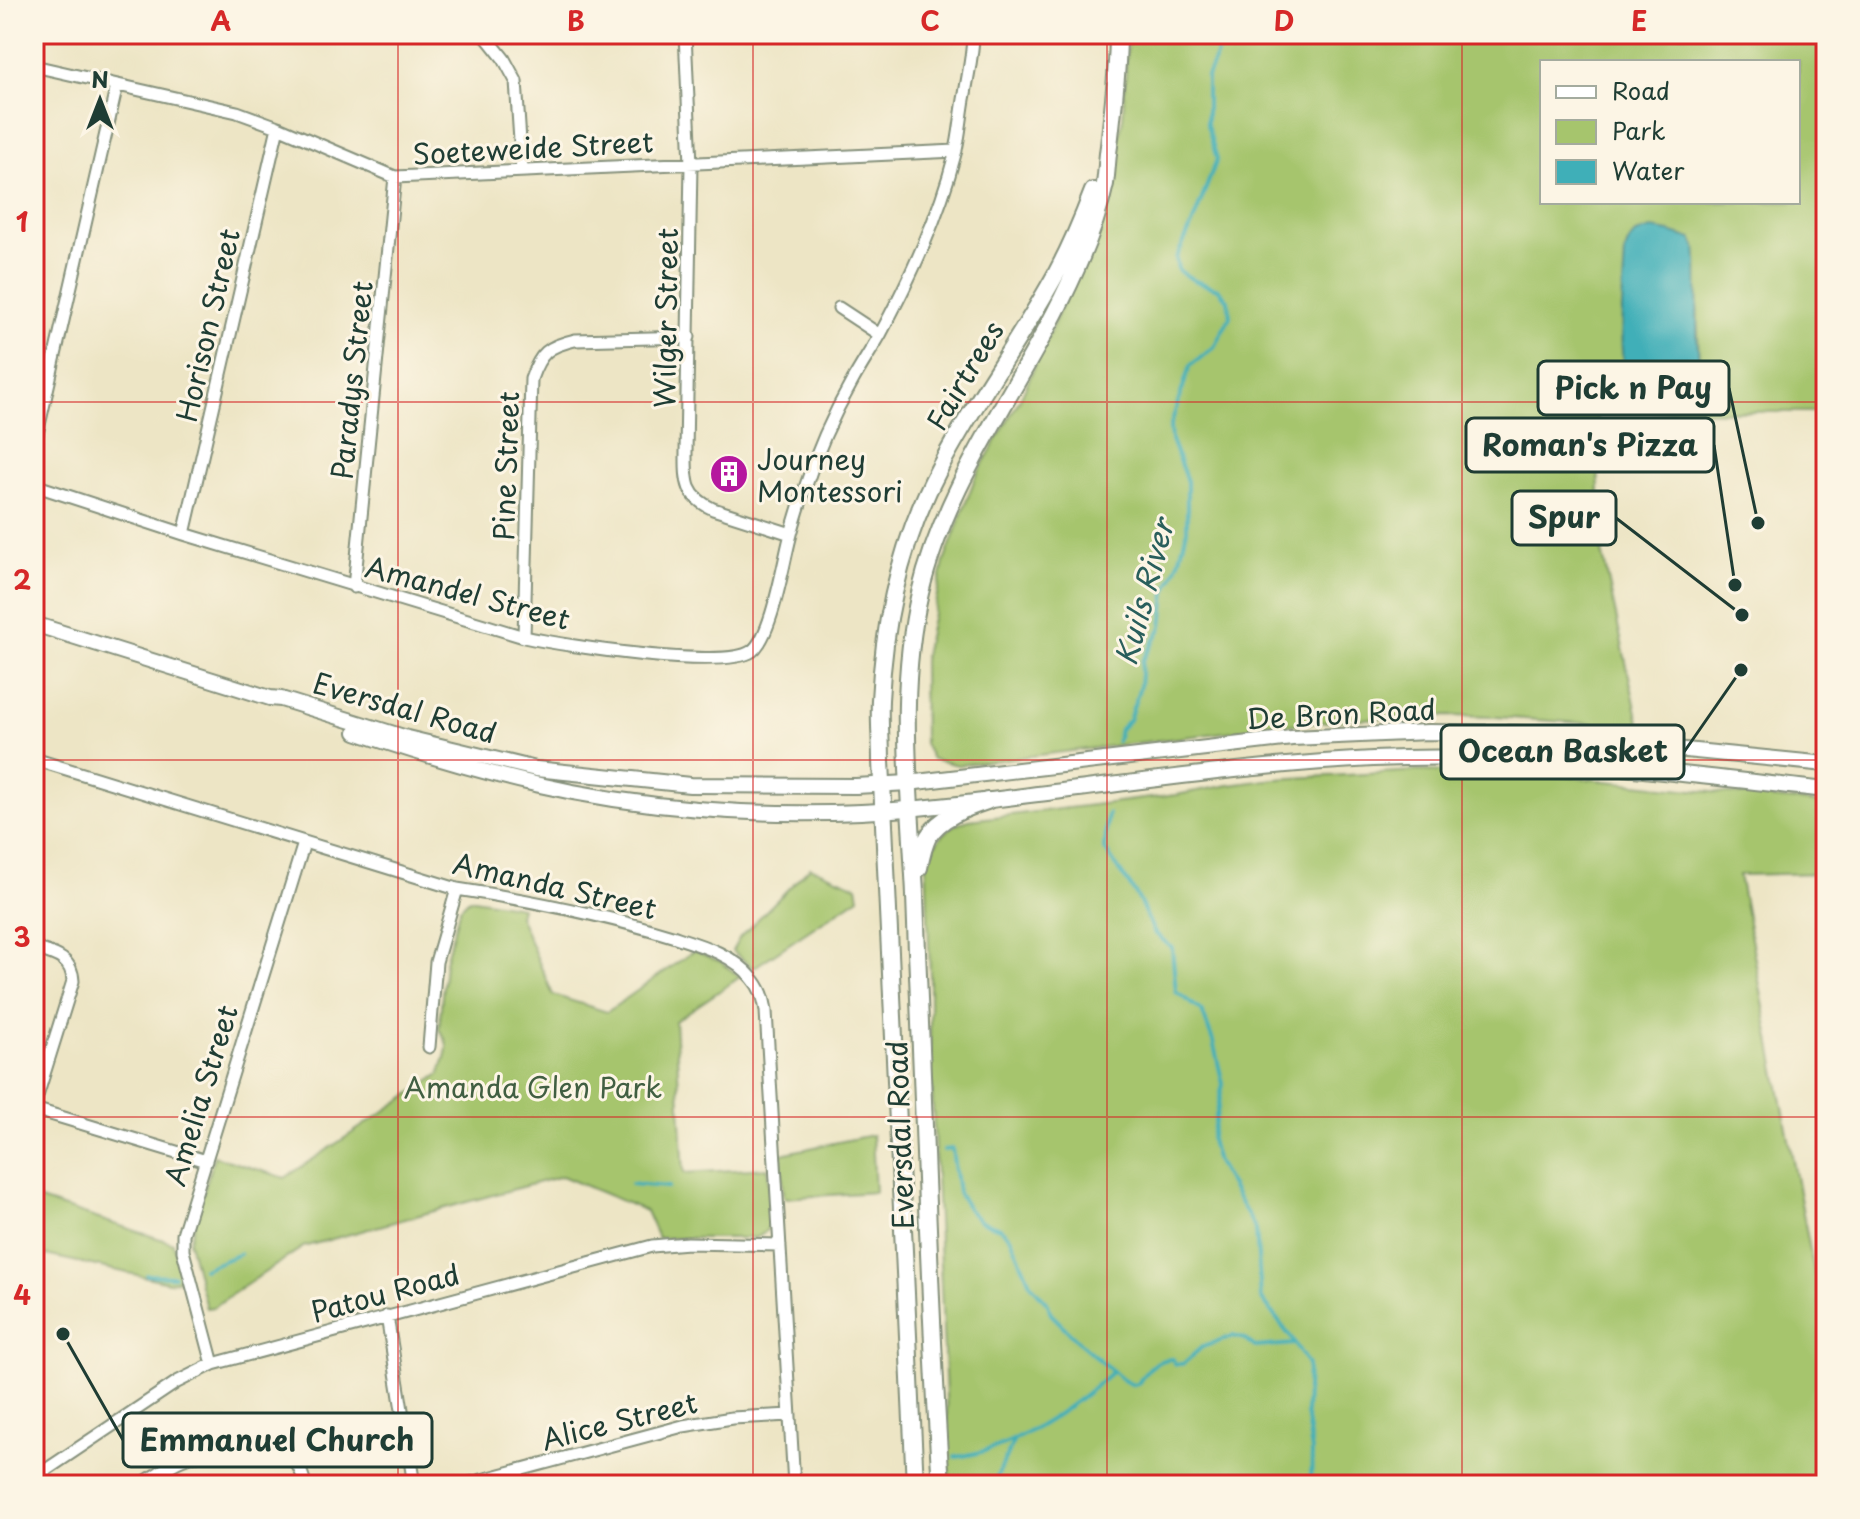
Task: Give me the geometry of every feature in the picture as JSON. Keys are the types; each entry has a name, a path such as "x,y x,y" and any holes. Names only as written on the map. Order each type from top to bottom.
{"main road":[{"name":"Fairtrees","path":"910,809 905,700 909,655 921,590 946,513 960,483 1035,352 1076,270 1091,232 1105,183 1118,71 1118,34"},
{"name":"Fairtrees","path":"883,811 880,702 885,645 905,551 939,468 981,394 1055,277 1080,224 1109,144"},
{"path":"915,889 929,836 958,812 987,801"},
{"name":"Eversdal Road","path":"910,809 941,1485"},
{"name":"Eversdal Road","path":"883,811 915,1485"}],"street":[{"path":"484,34 504,59 516,81 522,171"},
{"name":"Wilger Street","path":"685,34 691,164 686,475 691,491 702,504 791,534"},
{"name":"Amandel Street","path":"34,485 354,587 524,637 628,653 689,657 746,655 759,645 767,627 808,478 831,423 922,251 946,186 956,151 973,34"},
{"name":"Soeteweide Street","path":"34,66 237,112 395,177 956,151"},
{"path":"34,447 117,85"},
{"name":"Horison Street","path":"184,534 278,127"},
{"name":"Paradys Street","path":"354,587 395,177"},
{"path":"839,308 880,335"},
{"name":"Pine Street","path":"524,637 531,379 537,360 558,344 575,340 689,337"},
{"name":"Eversdal Road","path":"34,624 407,738 536,769 690,785 908,783"},
{"name":"Eversdal Road","path":"270,698 279,705 445,761 586,795 746,812 910,809"},
{"name":"De Bron Road","path":"908,783 1292,738 1428,732 1514,733 1826,764"},
{"name":"Amanda Street","path":"34,759 457,889 587,912 646,928 718,953 751,976 761,990 766,1011 794,1485"},
{"name":"De Bron Road","path":"910,809 1217,772 1372,759 1503,759 1826,790"},
{"name":"Amelia Street","path":"213,1364 182,1244 304,843"},
{"path":"429,1047 436,962 457,889"},
{"path":"34,948 64,960 71,969 73,981 34,1108 206,1161"},
{"name":"Patou Road","path":"34,1478 177,1382 213,1364 652,1246 688,1243 780,1245"},
{"path":"387,1316 414,1485"},
{"name":"Alice Street","path":"463,1485 683,1426 732,1418 790,1415"},
{"path":"140,1485 178,1461 198,1454 267,1447 291,1457 301,1468 305,1485"}],"green space":[{"path":"1128,34 1826,34 1826,412 1597,411 1600,542 1640,727 1496,717 1358,719 1275,726 958,765 932,759 924,744 923,660 944,562 975,478 1022,395 1105,208 1123,118","holes":["1696,246 1699,370 1695,384 1680,398 1622,339 1625,252"]},
{"path":"1418,771 1559,776 1826,804 1826,873 1739,875 1826,1335 1826,1485 950,1485 930,1042 926,856 930,857 944,833 969,820 1176,795 1275,779"},
{"path":"810,867 857,886 859,897 753,968 732,951 740,937"},
{"name":"Amanda Glen Park","path":"469,899 521,907 519,916 553,995 607,1012 694,951 721,962 740,977 675,1021 684,1173 768,1168 771,1222 768,1228 754,1238 658,1238 646,1211 562,1176 303,1247 213,1307 206,1308 189,1242 214,1156 285,1178 440,1074 447,1046 439,1030 445,962 460,908"},
{"path":"872,1135 875,1192 784,1198 781,1154"},
{"path":"34,1198 173,1243 183,1279 169,1282 46,1255 34,1257"}],"water":[{"path":"1652,229 1692,239 1696,246 1697,374 1689,391 1668,401 1657,401 1638,394 1625,375 1623,360 1625,252 1634,236"}],"waterway":[{"name":"Kuils River","path":"1117,741 1120,729 1129,720 1140,686 1142,661 1162,627 1166,592 1179,562 1187,530 1187,481 1171,440 1170,427 1190,366 1214,347 1230,317 1228,300 1218,289 1195,281 1178,270 1176,258 1217,159 1207,125 1207,76 1217,54 1213,34"},
{"name":"Kuils River","path":"1108,814 1104,848 1137,896 1154,932 1172,948 1176,992 1202,1011 1213,1041 1223,1084 1211,1140 1217,1162 1256,1230 1261,1298 1308,1365 1306,1413 1312,1451 1311,1485"},
{"path":"944,1150 952,1149 958,1193 969,1210 980,1221 1000,1228 1011,1238 1030,1283 1048,1304 1051,1314 1123,1380 1138,1384 1156,1363 1173,1359 1175,1364 1183,1364 1202,1347 1233,1336 1245,1339 1255,1347 1295,1344"},
{"path":"631,1184 668,1187"},
{"path":"203,1269 240,1254"},
{"path":"147,1275 174,1276"},
{"path":"955,1457 976,1453 1019,1437 1059,1414 1112,1372"},
{"path":"993,1485 1014,1440"}],"place":[{"name":"Journey Montessori","path":"729,474"},
{"name":"Pick n Pay","path":"1758,523"},
{"name":"Roman's Pizza","path":"1735,585"},
{"name":"Spur","path":"1742,615"},
{"name":"Ocean Basket","path":"1741,670"},
{"name":"Emmanuel Church","path":"63,1334"}]}
